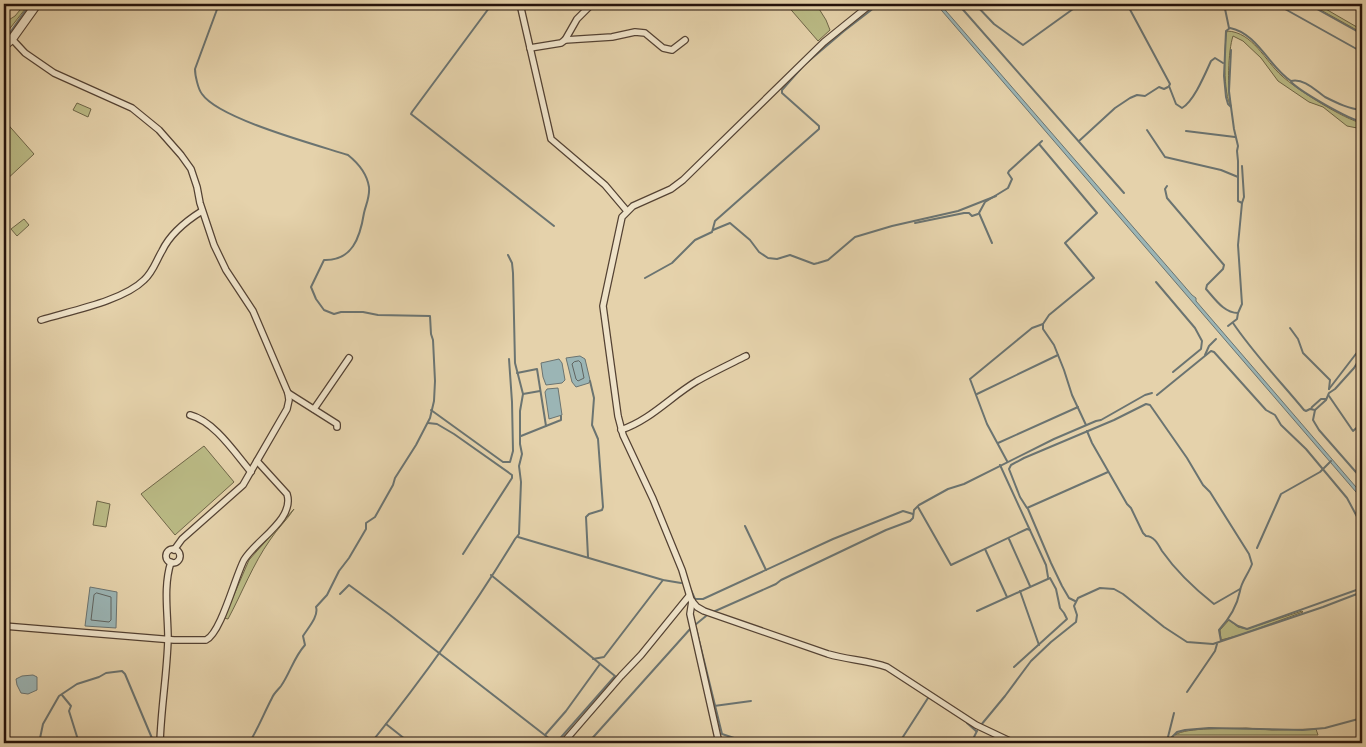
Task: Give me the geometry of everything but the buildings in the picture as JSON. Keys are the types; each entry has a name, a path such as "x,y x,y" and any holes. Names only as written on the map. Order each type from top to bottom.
{"street":[{"path":"4,46 12,39 37,4"},
{"path":"520,4 551,139 605,185 627,211"},
{"path":"565,40 576,19 592,4"},
{"path":"719,743 690,614 691,599 682,570 669,536 621,430 603,306 622,217 627,211 633,206 671,189 683,180 824,42 871,4"},
{"path":"530,48 561,43 565,40 636,32 646,33 663,48 672,50 685,40"},
{"path":"12,39 25,53 54,73 132,108 147,118 190,169 198,186 202,212 214,246 226,270 253,311 288,393 287,409 243,485 182,539 174,550 178,552 179,557 175,562 171,562 166,583 168,640 160,743"},
{"path":"41,320 106,300 144,281 154,269 170,238 186,222 202,212"},
{"path":"621,430 655,413 698,381 746,356"},
{"path":"314,409 349,358"},
{"path":"288,393 337,424 337,427"},
{"path":"190,415 196,416 213,429 251,472"},
{"path":"4,626 168,640 210,638 244,561 253,547 281,519 288,509 289,500 287,494 257,461"},
{"path":"563,743 691,599"},
{"path":"691,599 704,611 784,640 844,659 876,662 887,667 976,725 1014,743"}],"green space":[{"path":"25,4 29,4 4,36 4,23 15,16"},
{"path":"786,4 816,4 830,30 818,41"},
{"path":"1310,4 1324,8 1362,30 1362,33"},
{"path":"1227,31 1244,36 1258,48 1282,76 1298,88 1333,110 1362,123 1362,126 1357,128 1347,126 1323,107 1309,102 1278,81 1261,58 1243,41 1233,36 1229,71 1231,106 1228,100 1225,81"},
{"path":"77,103 91,109 88,117 73,110"},
{"path":"4,120 34,154 4,182"},
{"path":"24,219 29,225 17,236 11,229"},
{"path":"204,446 234,482 175,535 141,494"},
{"path":"97,501 110,504 106,527 93,525"},
{"path":"294,509 264,549 228,619 224,618 249,560"},
{"path":"1302,611 1240,635 1221,640 1220,630 1229,620 1238,627 1247,629"},
{"path":"1246,728 1272,730 1316,729 1318,735 1175,735 1181,732 1198,730"}],"water":[{"path":"936,4 940,4 1196,298 1196,301 1362,494 1362,499"},
{"path":"580,356 585,359 590,380 589,383 576,387 572,382 566,358"},
{"path":"559,359 562,363 565,380 562,383 546,385 541,363"},
{"path":"558,388 562,415 549,419 545,392 547,389"},
{"path":"90,587 117,592 116,628 85,626"},
{"path":"33,675 37,677 37,690 28,694 21,693 16,679 22,676"}],"waterway":[{"path":"4,8 7,4"},
{"path":"4,38 9,34 30,4"},
{"path":"219,4 195,69 197,82 202,94 228,113 247,122 348,155 362,169 368,182 368,197 357,239 342,257 324,260 311,287 316,299 324,310 334,314 341,312 363,312 378,315 430,316 435,381 434,401 430,418 375,517 366,523 366,529 339,571 327,595 316,607 315,618 303,636 305,645 273,696 249,743"},
{"path":"492,4 411,114 554,226"},
{"path":"645,278 672,263 695,240 712,232 715,221 819,129 819,126 782,93 782,90 804,65 879,4"},
{"path":"958,4 1124,193"},
{"path":"975,4 994,24 1023,45 1080,4"},
{"path":"1127,4 1170,84 1169,86 1176,104 1182,108 1191,100 1211,61 1215,58 1223,63"},
{"path":"1224,4 1229,28"},
{"path":"1276,4 1362,52"},
{"path":"1308,4 1362,34"},
{"path":"1228,326 1237,319 1242,304 1238,245 1242,203 1238,201 1238,146 1231,107 1226,97 1224,76 1226,31 1230,28 1240,31 1248,37 1276,68 1291,81 1305,83 1325,97 1348,107 1362,110"},
{"path":"1231,50 1229,91 1231,107"},
{"path":"1291,82 1325,105 1362,122"},
{"path":"1079,141 1115,108 1130,98 1137,95 1145,96 1159,87 1164,89 1168,87"},
{"path":"1147,130 1165,157 1221,170 1238,177"},
{"path":"1186,131 1235,137"},
{"path":"992,243 979,213 985,202 1008,188 1012,179 1008,173 1009,171 1042,141"},
{"path":"1039,144 1097,213 1065,243 1094,278 1049,315 1043,324 1043,329 1054,345 1072,395 1086,425"},
{"path":"1242,166 1244,197 1242,203"},
{"path":"1167,186 1165,189 1167,198 1224,265 1223,269 1207,285 1206,289 1224,308 1238,313"},
{"path":"713,230 730,223 750,240 759,252 768,258 777,259 790,255 814,264 828,260 855,237 892,226 958,211 996,196"},
{"path":"915,223 964,213 969,213 972,216 978,214"},
{"path":"371,743 446,643 482,592 519,534 521,482 519,466 522,454 520,444 520,411 523,394 515,363 513,273 512,263 508,255"},
{"path":"1156,282 1195,328 1202,341 1201,349 1173,372"},
{"path":"1233,323 1258,357 1304,410 1315,410 1313,420 1319,430 1362,479"},
{"path":"1007,461 987,424 970,379 1032,328 1043,324"},
{"path":"1290,328 1298,339 1303,353 1330,380 1329,389"},
{"path":"1205,355 1209,346 1216,339"},
{"path":"1329,389 1362,346"},
{"path":"1157,395 1211,351 1214,352 1266,410 1275,415 1281,425 1306,449 1347,498 1362,526"},
{"path":"977,394 1058,355"},
{"path":"1315,410 1354,368 1362,355"},
{"path":"431,410 503,462 510,462 513,451 509,359"},
{"path":"517,373 537,369 546,426"},
{"path":"588,557 586,517 589,514 602,510 603,507 598,439 592,425 594,398 590,381"},
{"path":"523,394 540,391"},
{"path":"713,612 776,584 886,530 910,521 913,518 914,510 919,505 948,489 964,484 1054,439 1101,420 1145,395 1152,393"},
{"path":"1329,396 1353,431 1362,423"},
{"path":"1311,409 1321,399 1326,399"},
{"path":"1108,472 1027,508 1020,497 1009,469 1011,465 1024,458 1114,420 1146,404 1150,405 1187,458 1203,485 1210,492 1249,554 1252,564 1242,584 1235,607 1219,630 1221,641"},
{"path":"998,443 1078,407"},
{"path":"521,436 561,420 561,416"},
{"path":"428,423 437,424 454,434 512,475 512,478 463,554"},
{"path":"1087,431 1092,443 1131,508 1143,533 1156,541 1173,566 1214,604 1240,589"},
{"path":"1257,548 1281,494 1320,472 1331,461"},
{"path":"1000,465 1046,565 1048,577"},
{"path":"918,507 951,565 1027,529 1030,530"},
{"path":"1028,509 1062,586 1069,598 1075,601"},
{"path":"690,588 695,599 703,599 833,539 903,511 913,514"},
{"path":"745,526 766,570"},
{"path":"518,537 663,580 681,583"},
{"path":"1009,539 1030,586"},
{"path":"985,549 1007,597"},
{"path":"491,575 615,676 556,743"},
{"path":"977,611 1050,578 1056,589 1060,608 1067,619 1014,667"},
{"path":"593,659 604,657 663,580"},
{"path":"340,594 349,585 555,743"},
{"path":"981,725 1031,661 1076,622 1077,615 1074,606 1078,598 1100,588 1114,589 1123,594 1164,627 1187,642 1213,644 1362,592"},
{"path":"1229,620 1247,629 1362,588"},
{"path":"1020,591 1039,645"},
{"path":"695,625 706,616"},
{"path":"588,743 691,628"},
{"path":"696,628 722,734 749,743"},
{"path":"1187,692 1215,651 1217,644"},
{"path":"545,735 566,711 600,664"},
{"path":"39,743 43,724 59,696 77,684 106,673 122,671 125,674 154,743"},
{"path":"62,695 71,706 69,711 79,743"},
{"path":"899,743 928,698 930,698"},
{"path":"714,706 751,701"},
{"path":"1165,743 1174,713"},
{"path":"1167,740 1177,732 1185,730 1209,728 1303,730 1325,728 1362,718"},
{"path":"967,723 976,731"},
{"path":"386,724 410,743"},
{"path":"971,743 977,731"}]}
